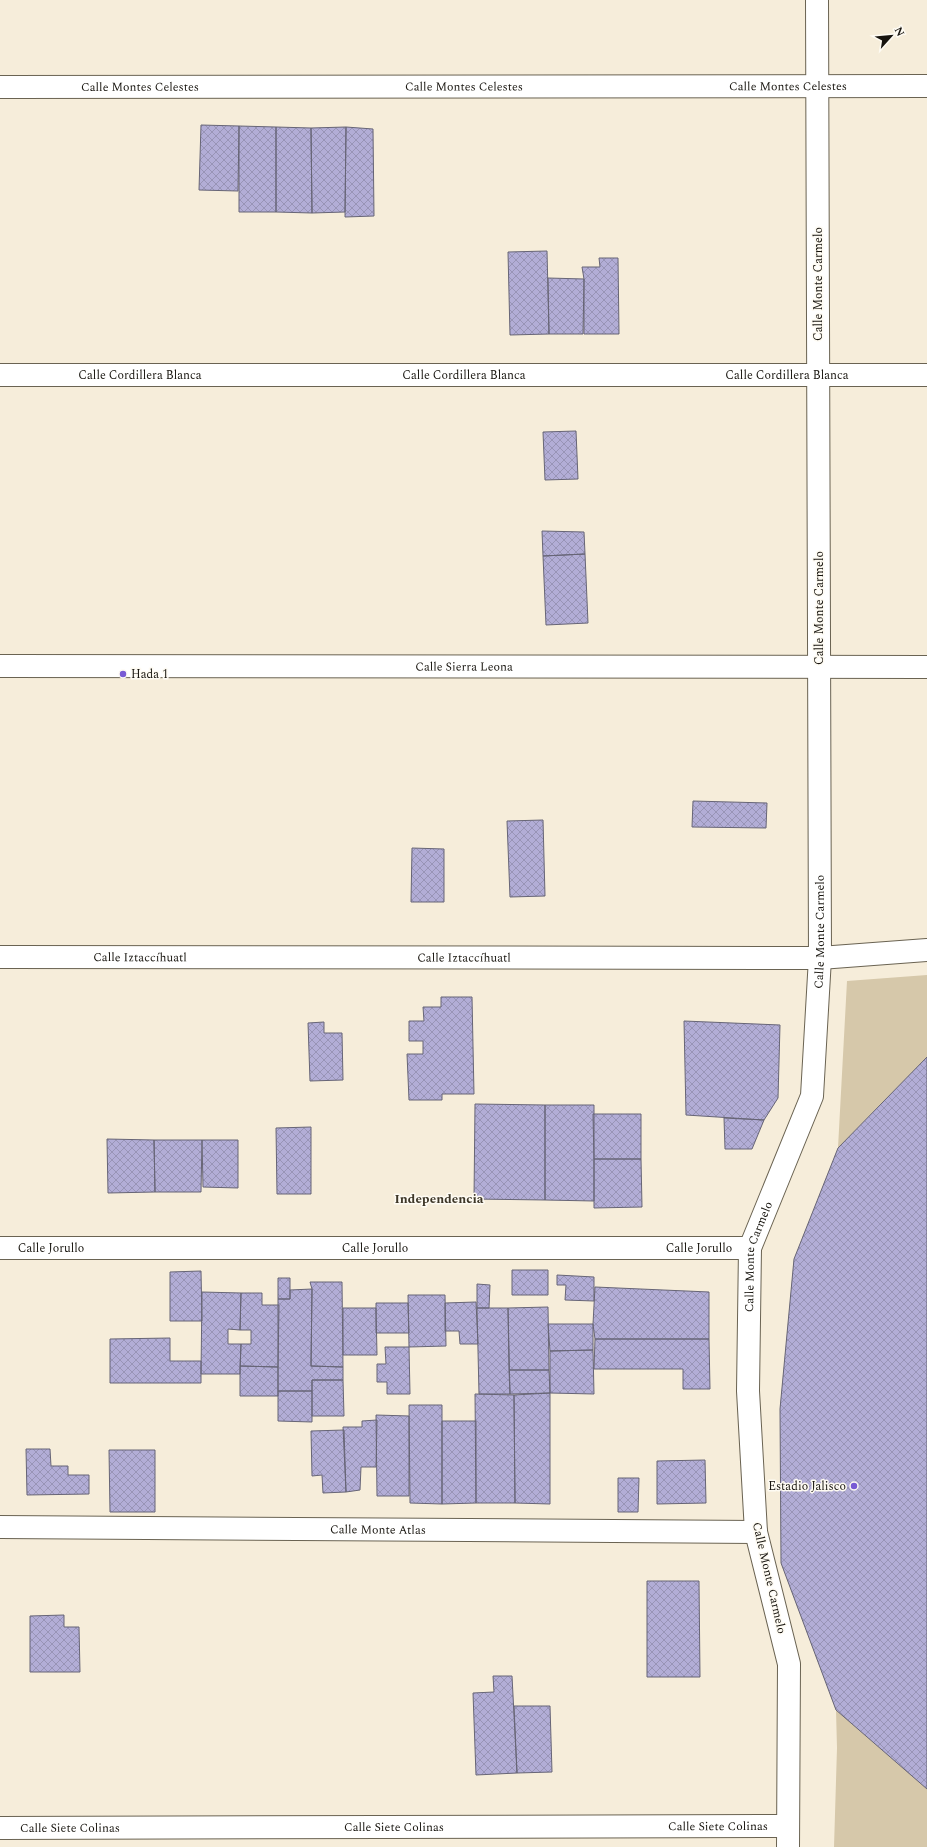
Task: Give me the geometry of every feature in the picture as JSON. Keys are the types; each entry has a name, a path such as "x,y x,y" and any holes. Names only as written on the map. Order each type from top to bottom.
{"street":[{"name":"Calle Monte Carmelo","path":"788,1837 789,1664 756,1532 748,1391 750,1248 812,1096 820,958 817,0"},
{"name":"Calle Montes Celestes","path":"0,87 927,86"},
{"name":"Calle Cordillera Blanca","path":"0,375 927,375"},
{"name":"Calle Sierra Leona","path":"0,666 927,667"},
{"name":"Calle Iztaccíhuatl","path":"0,957 820,958 927,950"},
{"name":"Calle Jorullo","path":"0,1248 750,1248"},
{"name":"Calle Monte Atlas","path":"0,1527 756,1532"},
{"name":"Calle Siete Colinas","path":"0,1828 788,1837"}],"shaded area":[{"name":"Estadio Jalisco","path":"927,975 927,1847 834,1847 837,1748 836,1710 781,1563 780,1409 794,1259 838,1148 847,981"}],"building":[{"path":"201,125 239,126 238,191 199,190"},
{"path":"239,126 276,127 276,212 239,212"},
{"path":"276,127 311,128 312,213 276,212"},
{"path":"346,127 345,212 312,213 311,128"},
{"path":"346,127 373,129 374,216 345,217"},
{"path":"547,251 549,334 510,335 508,252"},
{"path":"599,258 618,258 619,334 584,334 584,279 582,267 600,267"},
{"path":"548,278 584,279 583,334 549,334"},
{"path":"576,431 578,479 545,480 543,432"},
{"path":"542,531 584,532 585,554 543,556"},
{"path":"585,554 588,623 546,625 543,556"},
{"path":"693,801 767,803 766,828 692,827"},
{"path":"543,820 545,896 510,897 507,821"},
{"path":"412,848 444,849 444,902 411,902"},
{"path":"441,997 472,997 474,1094 442,1094 442,1100 409,1100 407,1054 423,1054 423,1041 409,1041 409,1021 424,1021 423,1007 441,1007"},
{"path":"684,1021 780,1025 778,1098 764,1120 686,1115"},
{"path":"324,1022 324,1033 342,1033 343,1080 310,1081 308,1023"},
{"name":"Estadio Jalisco","path":"927,1057 927,1789 836,1710 781,1563 780,1409 794,1259 838,1148"},
{"path":"475,1104 545,1105 545,1200 474,1199"},
{"path":"545,1105 594,1105 594,1201 545,1200"},
{"path":"593,1114 641,1114 641,1159 594,1159"},
{"path":"724,1118 764,1120 752,1149 725,1149"},
{"path":"311,1127 311,1194 277,1194 276,1128"},
{"path":"107,1139 154,1140 155,1192 108,1193"},
{"path":"154,1140 202,1140 201,1192 155,1192"},
{"path":"202,1140 238,1140 238,1188 203,1187"},
{"path":"594,1159 641,1159 642,1207 594,1208"},
{"path":"512,1270 548,1270 548,1295 512,1295"},
{"path":"201,1271 202,1321 170,1321 170,1272"},
{"path":"557,1275 594,1277 594,1301 565,1300 566,1285 557,1285"},
{"path":"278,1278 290,1278 290,1299 278,1299"},
{"path":"310,1282 342,1282 343,1367 311,1366 312,1289"},
{"path":"477,1284 490,1285 489,1308 477,1308"},
{"path":"595,1287 709,1292 709,1339 595,1339 593,1324"},
{"path":"312,1289 311,1366 343,1367 343,1380 312,1380 312,1391 278,1391 278,1299 290,1299 290,1290"},
{"path":"202,1292 241,1293 240,1330 228,1329 228,1344 241,1344 240,1374 201,1374"},
{"path":"241,1293 262,1293 262,1305 279,1305 278,1367 240,1366 241,1344 251,1344 251,1330 240,1330"},
{"path":"408,1295 445,1295 446,1346 409,1347"},
{"path":"476,1302 478,1344 460,1344 459,1331 445,1331 445,1303"},
{"path":"376,1303 408,1303 409,1333 376,1333"},
{"path":"548,1307 549,1370 509,1370 508,1308"},
{"path":"343,1308 376,1308 377,1355 343,1355"},
{"path":"477,1308 508,1308 510,1394 479,1394"},
{"path":"548,1324 593,1324 593,1350 550,1351"},
{"path":"170,1338 170,1361 201,1361 201,1383 110,1383 110,1339"},
{"path":"595,1339 709,1339 710,1389 683,1389 683,1369 594,1369"},
{"path":"385,1347 409,1347 410,1394 387,1394 387,1382 377,1382 377,1364 386,1364"},
{"path":"593,1350 594,1394 550,1393 550,1351"},
{"path":"240,1366 278,1367 278,1396 240,1396"},
{"path":"509,1370 549,1370 550,1393 510,1394"},
{"path":"312,1380 343,1380 344,1416 312,1416"},
{"path":"278,1391 312,1391 312,1422 278,1421"},
{"path":"550,1393 550,1504 515,1503 514,1395"},
{"path":"475,1394 514,1395 515,1503 476,1503"},
{"path":"409,1405 442,1405 442,1504 410,1503"},
{"path":"376,1415 409,1416 409,1496 377,1496"},
{"path":"377,1420 376,1467 361,1467 360,1490 346,1492 343,1427 362,1427 362,1421"},
{"path":"442,1421 476,1421 476,1503 442,1504"},
{"path":"344,1430 346,1492 323,1493 322,1475 312,1476 311,1431"},
{"path":"26,1449 50,1449 51,1466 68,1466 68,1475 89,1475 89,1494 27,1495"},
{"path":"109,1450 155,1450 155,1512 110,1512"},
{"path":"705,1460 706,1503 657,1504 657,1461"},
{"path":"618,1478 639,1478 638,1512 618,1512"},
{"path":"647,1581 699,1581 700,1677 647,1677"},
{"path":"64,1615 64,1627 79,1627 80,1672 30,1672 30,1616"},
{"path":"493,1676 512,1676 517,1773 476,1775 473,1693 494,1692"},
{"path":"514,1706 550,1706 552,1772 517,1773"}],"place":[{"name":"Hada 1","path":"123,674"},
{"name":"Estadio Jalisco","path":"854,1486"}],"district":[{"name":"Independencia","path":"439,1199"}]}
